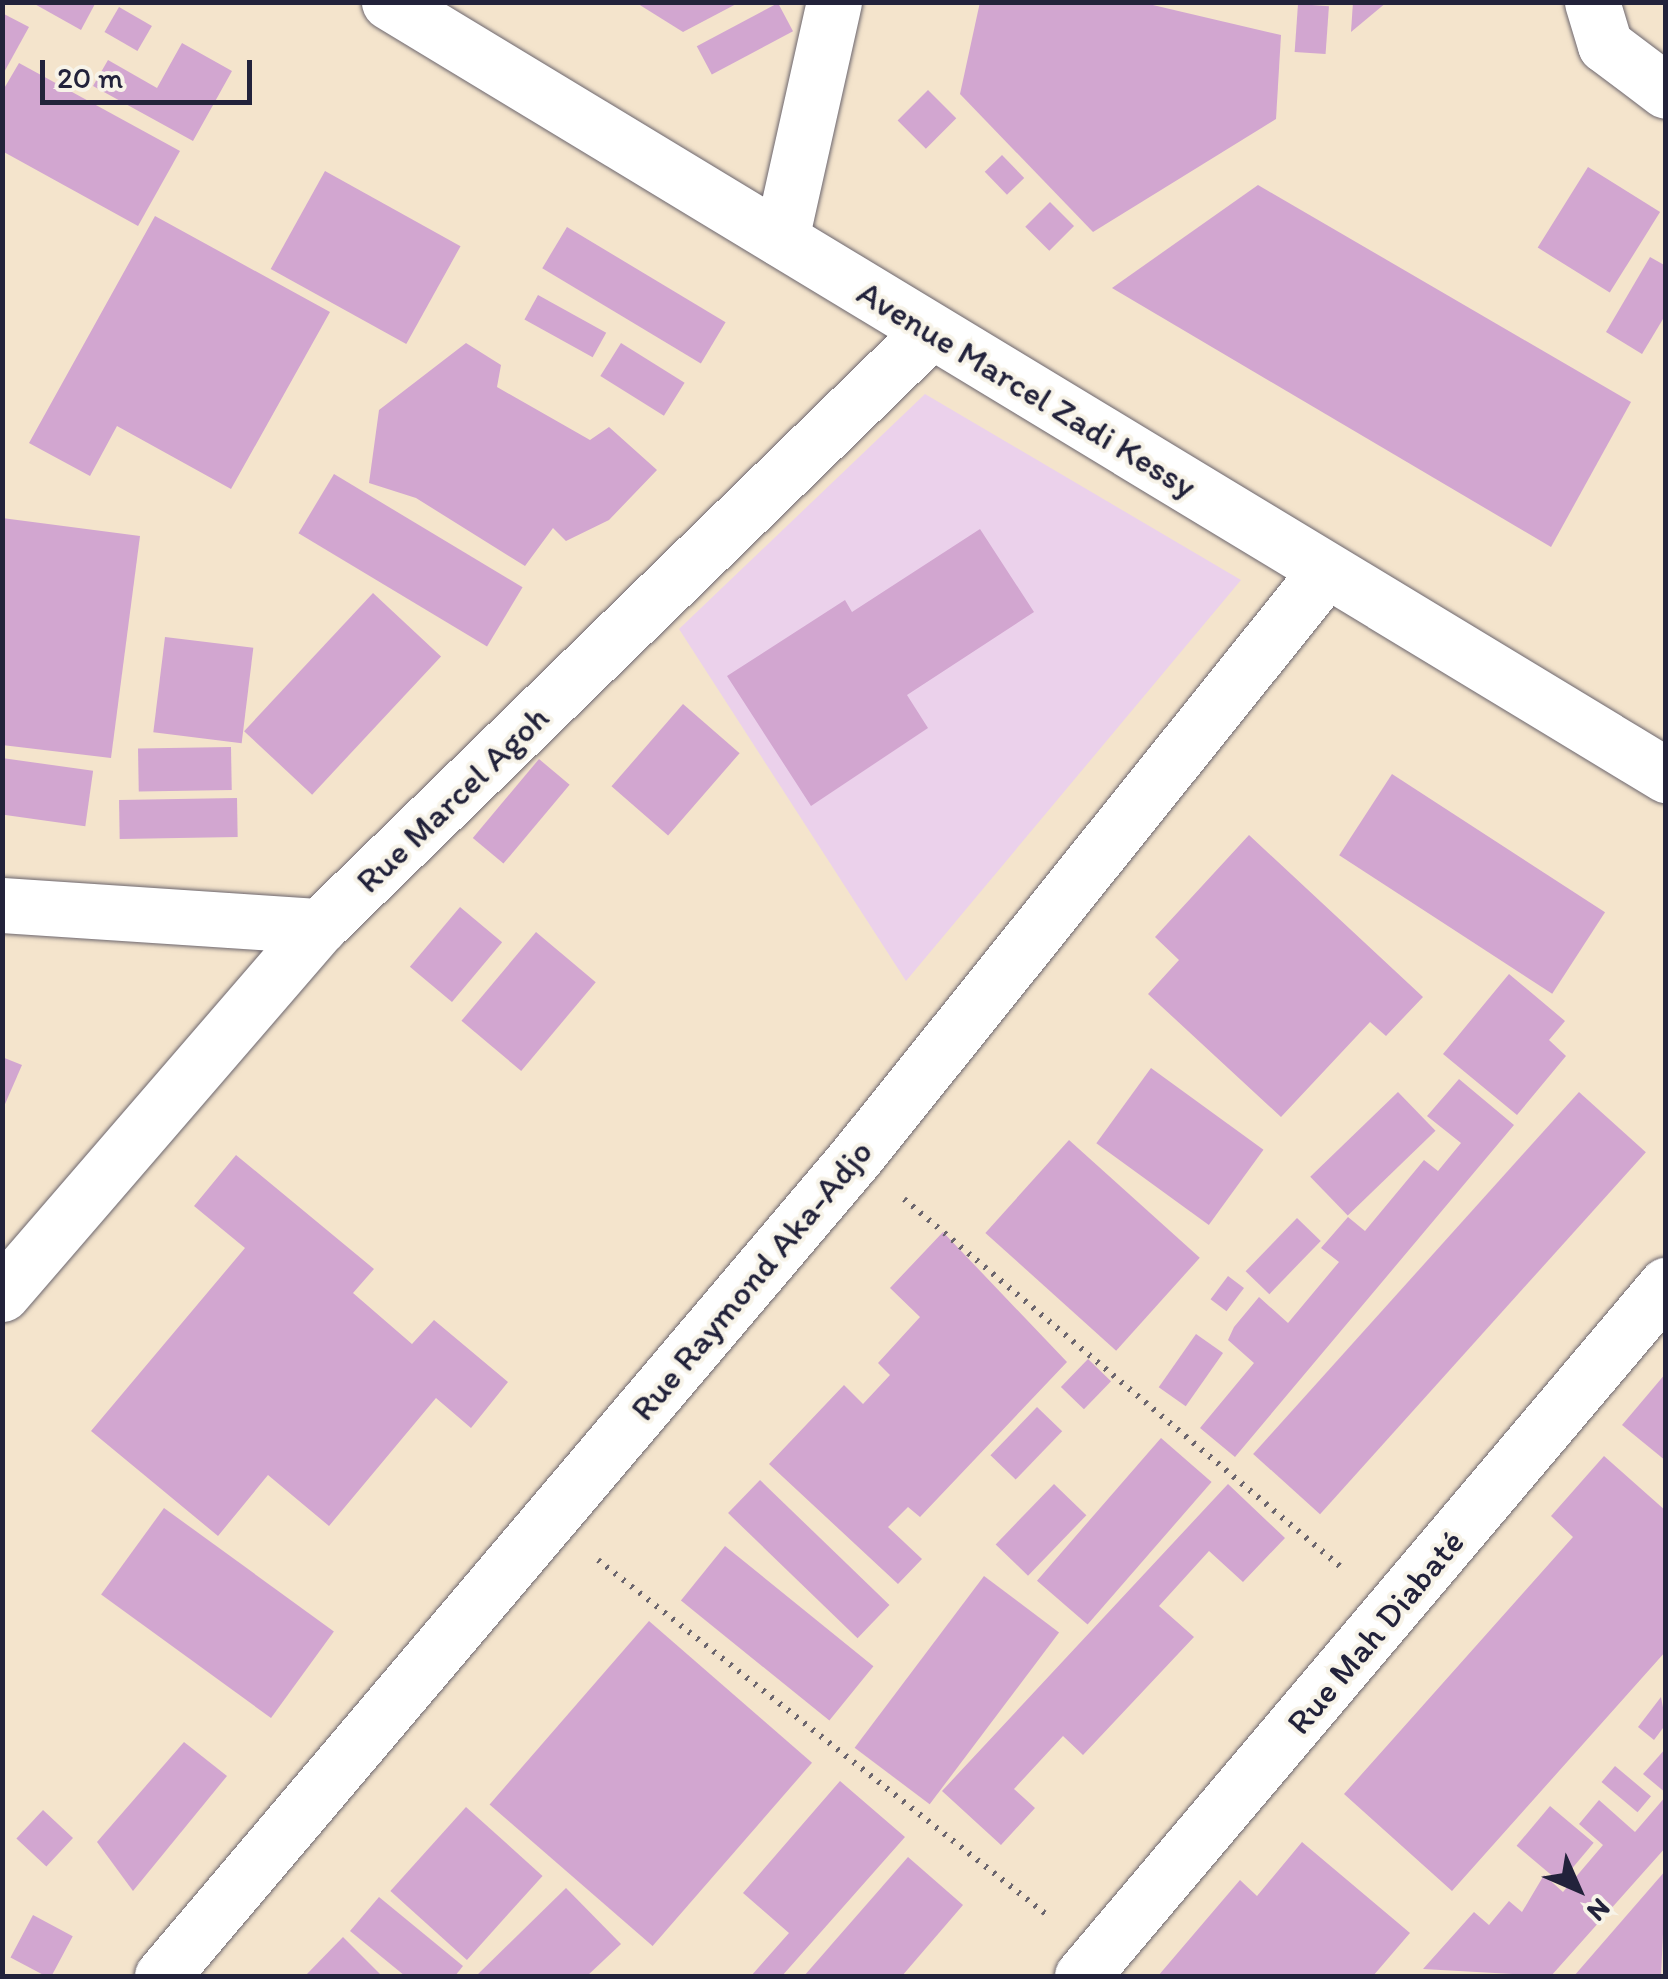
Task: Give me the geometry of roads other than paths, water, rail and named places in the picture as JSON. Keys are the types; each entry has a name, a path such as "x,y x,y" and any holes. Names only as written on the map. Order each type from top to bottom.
{"street":[{"name":"Avenue Marcel Zadi Kessy","path":"389,2 1666,775"},
{"path":"781,239 834,2"},
{"path":"1592,2 1605,44 1666,91"},
{"name":"Rue Marcel Agoh","path":"2,1294 320,926 930,332"},
{"name":"Rue Raymond Aka-Adjo","path":"162,1976 855,1158 1326,572"},
{"path":"2,906 320,926"},
{"name":"Rue Mah Diabaté","path":"1090,1966 1666,1285"}]}
